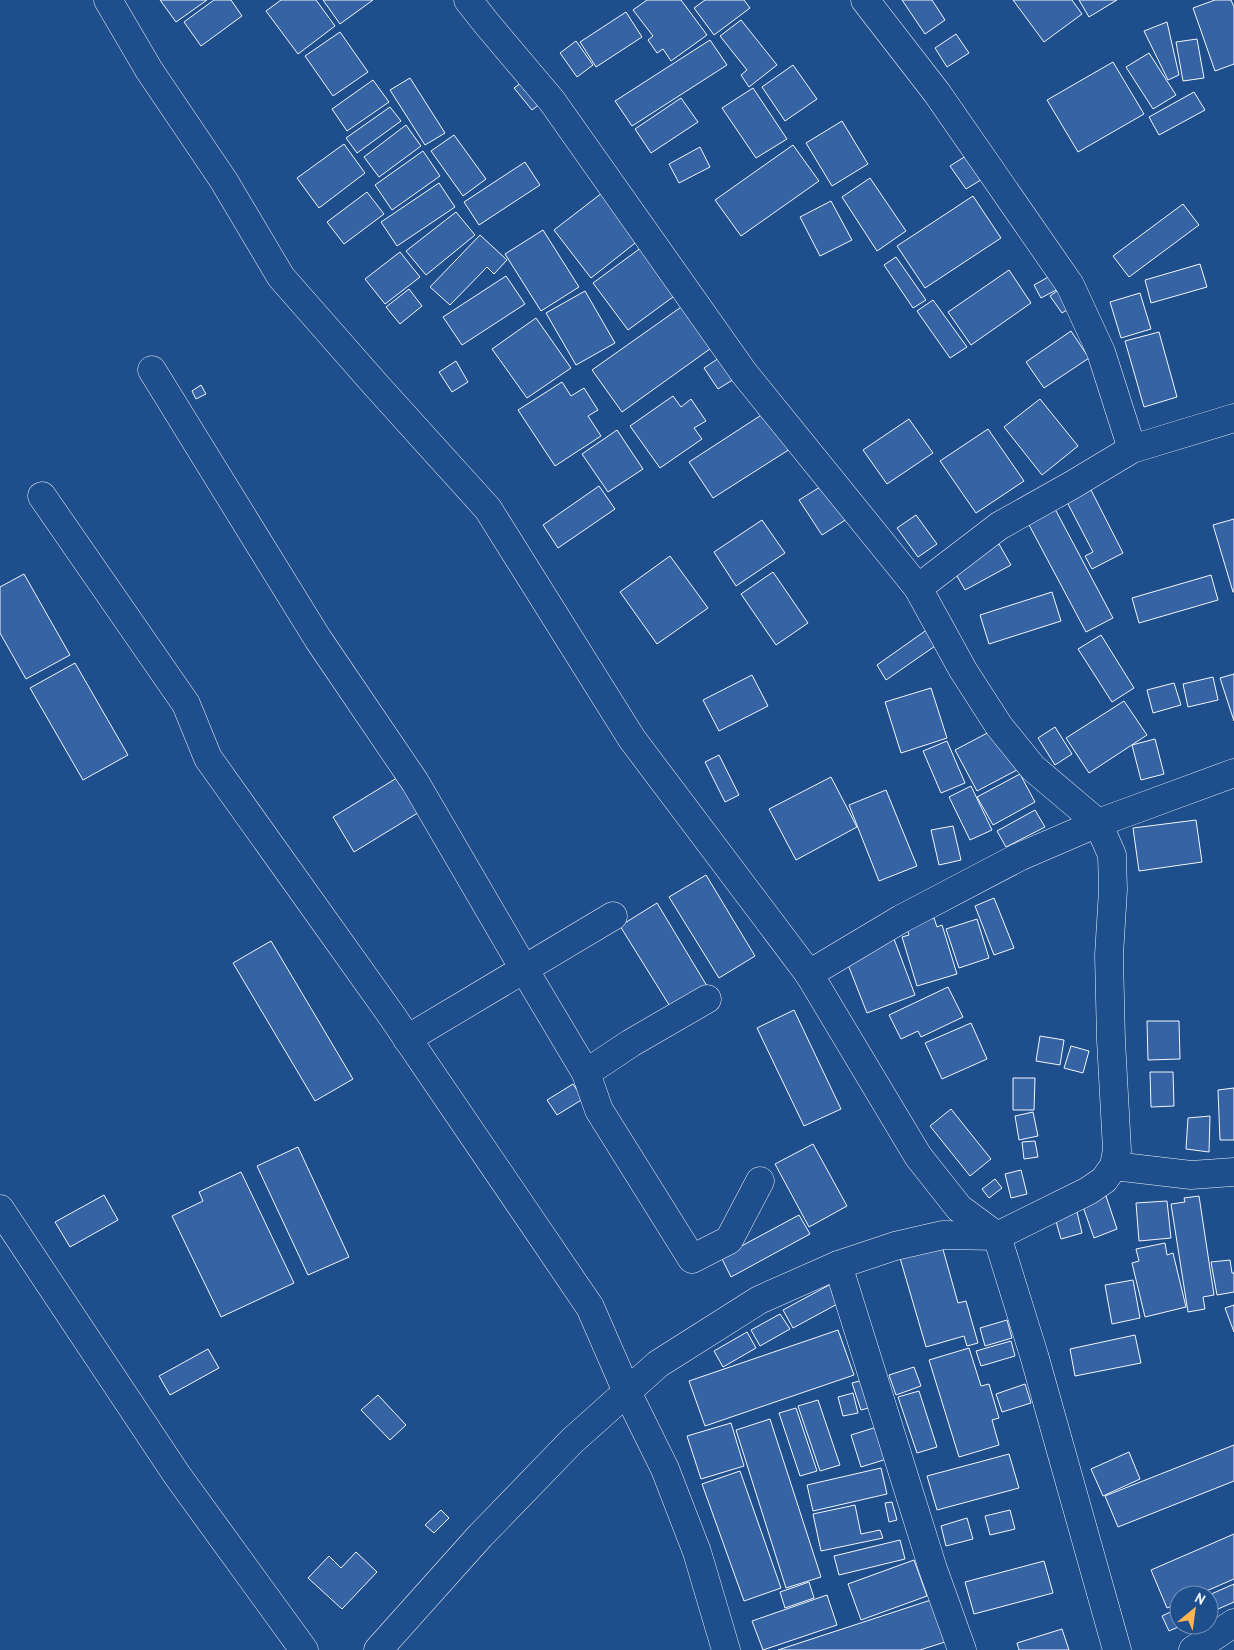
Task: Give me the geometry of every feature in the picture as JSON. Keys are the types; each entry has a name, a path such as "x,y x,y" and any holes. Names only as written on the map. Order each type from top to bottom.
{"street":[{"path":"108,0 149,70 224,181 281,277 374,384 488,508 632,739 809,974 918,1156 959,1208 997,1236 1034,1355 1117,1650"},
{"path":"378,1650 480,1536 572,1441 658,1364 759,1300 838,1265 895,1246 943,1235 997,1236 1088,1192 1104,1180 1114,1166 1117,1150 1109,955 1113,890 1112,855 1098,823 1033,768 999,726 963,670 918,588 744,373 552,101 486,24 468,0"},
{"path":"865,0 937,93 1070,285 1101,352 1132,449"},
{"path":"152,370 318,639 415,782 586,1073 599,1110 692,1259 729,1240 760,1181"},
{"path":"918,588 999,526 1132,449 1234,418"},
{"path":"42,496 186,704 208,758 407,1039 590,1307 627,1392 665,1469 697,1552 726,1650"},
{"path":"809,974 901,919 1019,857 1098,823 1234,773"},
{"path":"407,1039 614,916"},
{"path":"586,1073 631,1042 707,999"},
{"path":"1114,1166 1191,1175 1234,1172"},
{"path":"0,1209 177,1475 304,1650"},
{"path":"838,1265 933,1569 962,1650"},
{"path":"1193,1650 1234,1623"}],"building":[{"path":"160,0 207,0 176,22"},
{"path":"214,0 231,0 242,16 201,46 184,22"},
{"path":"281,0 316,0 335,26 298,54 266,11"},
{"path":"323,0 373,0 340,24"},
{"path":"647,0 681,0 707,35 671,61 663,49 657,53 648,40 653,36 633,10"},
{"path":"705,0 744,0 750,8 714,35 694,8"},
{"path":"902,0 932,0 945,20 925,34"},
{"path":"1013,0 1072,0 1082,14 1044,42"},
{"path":"1079,0 1117,0 1089,17"},
{"path":"1215,0 1231,0 1234,7 1234,64 1215,71 1193,8"},
{"path":"626,12 642,37 596,67 580,42"},
{"path":"741,20 777,65 749,87 741,75 747,70 720,36"},
{"path":"1167,22 1179,75 1168,80 1144,31"},
{"path":"340,32 368,72 333,96 305,56"},
{"path":"956,34 969,53 947,67 935,48"},
{"path":"1197,39 1204,78 1183,81 1176,42"},
{"path":"710,40 727,65 632,126 615,101"},
{"path":"576,41 593,65 577,77 560,53"},
{"path":"1149,53 1176,95 1153,109 1126,67"},
{"path":"1113,62 1144,114 1078,152 1047,100"},
{"path":"793,65 817,99 785,121 762,87"},
{"path":"410,78 445,133 425,145 390,90"},
{"path":"528,78 545,100 532,110 514,88"},
{"path":"373,80 389,102 347,131 332,109"},
{"path":"753,88 787,139 756,158 722,108"},
{"path":"1194,92 1205,110 1159,135 1149,117"},
{"path":"681,98 698,122 651,153 635,129"},
{"path":"390,107 401,121 357,153 346,138"},
{"path":"842,121 868,164 832,186 806,143"},
{"path":"406,125 421,146 379,177 364,157"},
{"path":"454,135 486,179 463,196 431,151"},
{"path":"344,144 365,173 319,208 297,178"},
{"path":"793,145 819,181 741,236 715,200"},
{"path":"700,147 710,167 679,183 669,164"},
{"path":"423,151 440,176 392,210 375,185"},
{"path":"969,154 984,178 966,189 950,166"},
{"path":"525,162 540,185 479,225 464,202"},
{"path":"870,178 906,231 877,251 842,197"},
{"path":"439,183 455,207 397,246 381,222"},
{"path":"367,192 384,214 344,244 327,222"},
{"path":"602,193 639,240 591,278 554,230"},
{"path":"973,196 1001,238 925,288 897,246"},
{"path":"831,201 852,240 820,256 800,217"},
{"path":"1183,204 1199,225 1129,277 1113,256"},
{"path":"456,212 475,235 426,275 406,251"},
{"path":"543,230 579,287 541,311 505,254"},
{"path":"480,235 507,260 494,274 487,267 450,305 430,287"},
{"path":"642,247 677,294 628,330 593,283"},
{"path":"400,252 420,277 385,304 365,279"},
{"path":"896,257 926,300 913,308 884,265"},
{"path":"1200,264 1207,287 1151,303 1145,280"},
{"path":"1009,270 1031,303 971,345 948,312"},
{"path":"1052,275 1060,288 1041,298 1034,285"},
{"path":"506,276 525,304 462,345 443,317"},
{"path":"1064,286 1076,304 1062,313 1050,296"},
{"path":"409,289 422,306 400,324 386,307"},
{"path":"585,291 615,343 576,365 546,313"},
{"path":"1140,293 1151,329 1121,338 1110,302"},
{"path":"933,300 967,347 950,358 917,311"},
{"path":"684,305 714,346 622,412 592,370"},
{"path":"536,318 571,368 527,398 492,349"},
{"path":"1071,331 1089,358 1044,388 1026,362"},
{"path":"1159,332 1177,397 1144,407 1125,341"},
{"path":"725,354 739,376 718,389 704,368"},
{"path":"456,361 468,382 452,392 439,372"},
{"path":"562,382 571,396 584,388 598,410 588,416 601,436 555,466 518,410"},
{"path":"201,385 206,394 196,399 192,391"},
{"path":"673,396 681,407 691,399 706,421 694,428 702,439 660,468 630,426"},
{"path":"1040,399 1078,446 1042,475 1004,427"},
{"path":"766,412 790,449 713,498 689,462"},
{"path":"909,419 933,453 887,484 863,450"},
{"path":"988,429 1024,481 976,513 940,461"},
{"path":"617,430 643,469 608,492 582,454"},
{"path":"825,484 847,519 822,535 799,500"},
{"path":"599,486 615,509 558,548 543,525"},
{"path":"1091,490 1123,553 1092,569 1085,556 1093,552 1067,502"},
{"path":"1055,509 1113,618 1086,632 1028,523"},
{"path":"916,515 937,544 918,557 897,528"},
{"path":"1234,519 1234,592 1233,592 1213,525"},
{"path":"762,520 785,553 736,586 714,552"},
{"path":"999,544 1011,565 965,590 953,569"},
{"path":"670,556 708,608 657,644 620,592"},
{"path":"773,572 808,623 776,645 741,594"},
{"path":"24,574 70,655 26,679 0,633 0,587"},
{"path":"1211,575 1218,600 1139,623 1132,598"},
{"path":"1052,592 1061,621 989,644 980,615"},
{"path":"928,629 938,644 886,680 877,665"},
{"path":"1101,635 1134,688 1112,702 1078,649"},
{"path":"75,663 128,755 83,780 30,688"},
{"path":"1234,674 1234,721 1220,678"},
{"path":"752,675 768,706 719,731 703,700"},
{"path":"1213,677 1218,700 1188,707 1183,684"},
{"path":"1174,683 1181,705 1153,713 1147,690"},
{"path":"931,688 947,738 901,753 885,702"},
{"path":"1124,701 1147,735 1089,773 1066,738"},
{"path":"1055,727 1072,754 1055,765 1038,738"},
{"path":"995,729 1017,770 977,791 955,750"},
{"path":"1155,739 1164,774 1141,780 1132,745"},
{"path":"947,741 965,783 941,793 923,751"},
{"path":"719,755 739,795 725,802 705,762"},
{"path":"1020,774 1035,802 993,825 977,797"},
{"path":"400,776 421,811 354,852 333,817"},
{"path":"831,777 857,827 796,860 769,809"},
{"path":"971,786 992,830 970,840 949,797"},
{"path":"886,790 917,866 879,881 849,805"},
{"path":"1035,810 1045,827 1006,847 997,831"},
{"path":"1196,820 1202,862 1139,871 1133,828"},
{"path":"953,826 961,860 939,865 931,830"},
{"path":"706,875 755,956 719,978 669,897"},
{"path":"994,898 1014,948 994,955 975,906"},
{"path":"657,903 707,986 671,1008 620,926"},
{"path":"934,918 937,927 942,925 957,974 917,986 902,937 909,935 906,926"},
{"path":"977,919 989,958 959,968 946,929"},
{"path":"894,939 915,995 867,1013 845,957"},
{"path":"271,941 353,1079 315,1101 233,963"},
{"path":"948,987 963,1017 921,1037 918,1031 901,1039 889,1015"},
{"path":"794,1010 841,1109 804,1126 757,1028"},
{"path":"1147,1021 1179,1021 1180,1059 1148,1060"},
{"path":"971,1023 987,1059 942,1079 925,1043"},
{"path":"1040,1036 1064,1040 1060,1065 1036,1061"},
{"path":"1071,1046 1089,1051 1083,1073 1064,1068"},
{"path":"1150,1072 1173,1072 1174,1106 1151,1107"},
{"path":"1013,1078 1035,1078 1034,1110 1013,1110"},
{"path":"573,1084 583,1099 557,1115 547,1100"},
{"path":"1234,1088 1234,1140 1220,1140 1218,1090"},
{"path":"951,1109 991,1159 970,1176 930,1126"},
{"path":"1033,1112 1038,1136 1019,1140 1015,1116"},
{"path":"1210,1116 1209,1152 1186,1149 1188,1118"},
{"path":"1035,1141 1038,1157 1024,1159 1022,1142"},
{"path":"813,1144 847,1206 809,1227 775,1164"},
{"path":"298,1147 349,1257 308,1275 257,1166"},
{"path":"1021,1170 1027,1194 1011,1198 1005,1174"},
{"path":"241,1172 294,1283 221,1317 172,1216 203,1201 199,1192"},
{"path":"995,1179 1002,1188 989,1198 982,1189"},
{"path":"104,1195 118,1220 70,1247 55,1222"},
{"path":"1106,1196 1117,1229 1094,1238 1082,1204"},
{"path":"1199,1196 1214,1295 1203,1297 1205,1309 1188,1312 1171,1204 1185,1202 1184,1198"},
{"path":"1167,1201 1171,1238 1139,1241 1136,1203"},
{"path":"1077,1212 1082,1233 1061,1239 1055,1218"},
{"path":"799,1215 810,1234 731,1277 721,1257"},
{"path":"1165,1243 1167,1255 1173,1253 1186,1307 1145,1317 1132,1263 1139,1261 1136,1249"},
{"path":"942,1246 958,1303 966,1301 978,1343 967,1346 964,1336 926,1347 900,1258"},
{"path":"1230,1260 1232,1273 1234,1273 1234,1292 1217,1295 1211,1262"},
{"path":"1133,1280 1140,1318 1112,1324 1105,1285"},
{"path":"831,1284 841,1302 793,1328 783,1310"},
{"path":"1234,1305 1234,1332 1225,1308"},
{"path":"780,1314 790,1329 760,1346 751,1330"},
{"path":"1007,1320 1012,1338 985,1346 980,1328"},
{"path":"838,1330 854,1375 705,1426 689,1381"},
{"path":"747,1332 756,1348 723,1367 714,1351"},
{"path":"1135,1335 1141,1363 1075,1376 1070,1349"},
{"path":"1011,1341 1015,1356 981,1366 976,1351"},
{"path":"969,1348 981,1386 989,1384 999,1418 992,1420 999,1445 959,1457 929,1360"},
{"path":"208,1349 219,1368 170,1395 159,1376"},
{"path":"914,1367 921,1386 896,1395 889,1375"},
{"path":"867,1379 876,1406 861,1410 852,1383"},
{"path":"1025,1384 1031,1403 1002,1412 996,1394"},
{"path":"919,1391 937,1447 917,1453 898,1397"},
{"path":"853,1393 858,1413 843,1416 838,1397"},
{"path":"378,1395 406,1425 390,1440 361,1410"},
{"path":"818,1400 840,1465 820,1471 798,1406"},
{"path":"796,1408 817,1471 800,1476 779,1413"},
{"path":"770,1419 821,1577 786,1588 736,1430"},
{"path":"731,1423 744,1466 701,1479 687,1436"},
{"path":"880,1426 890,1458 861,1467 851,1435"},
{"path":"1234,1445 1234,1481 1118,1527 1105,1496"},
{"path":"1129,1452 1140,1479 1103,1496 1091,1469"},
{"path":"1009,1454 1019,1488 937,1510 927,1476"},
{"path":"881,1468 887,1494 813,1511 807,1485"},
{"path":"740,1471 781,1588 744,1601 702,1484"},
{"path":"892,1502 897,1520 889,1522 885,1503"},
{"path":"855,1505 861,1534 880,1530 883,1538 821,1551 813,1514"},
{"path":"441,1510 449,1518 434,1533 425,1525"},
{"path":"1010,1510 1015,1529 990,1535 985,1516"},
{"path":"967,1518 973,1539 946,1546 941,1526"},
{"path":"1234,1534 1234,1579 1219,1585 1169,1585 1169,1607 1167,1608 1151,1570"},
{"path":"900,1540 905,1559 839,1575 834,1556"},
{"path":"356,1552 377,1572 342,1609 308,1578 329,1556 341,1568"},
{"path":"914,1560 927,1596 861,1620 848,1584"},
{"path":"1044,1561 1053,1593 974,1614 965,1582"},
{"path":"809,1582 814,1598 785,1608 780,1592"},
{"path":"1234,1584 1234,1602 1219,1609 1219,1591"},
{"path":"827,1595 837,1625 763,1650 752,1621"},
{"path":"934,1599 948,1641 920,1650 778,1650"},
{"path":"1169,1613 1169,1631 1162,1616"},
{"path":"1062,1629 1069,1650 1019,1650 1017,1643"}]}
